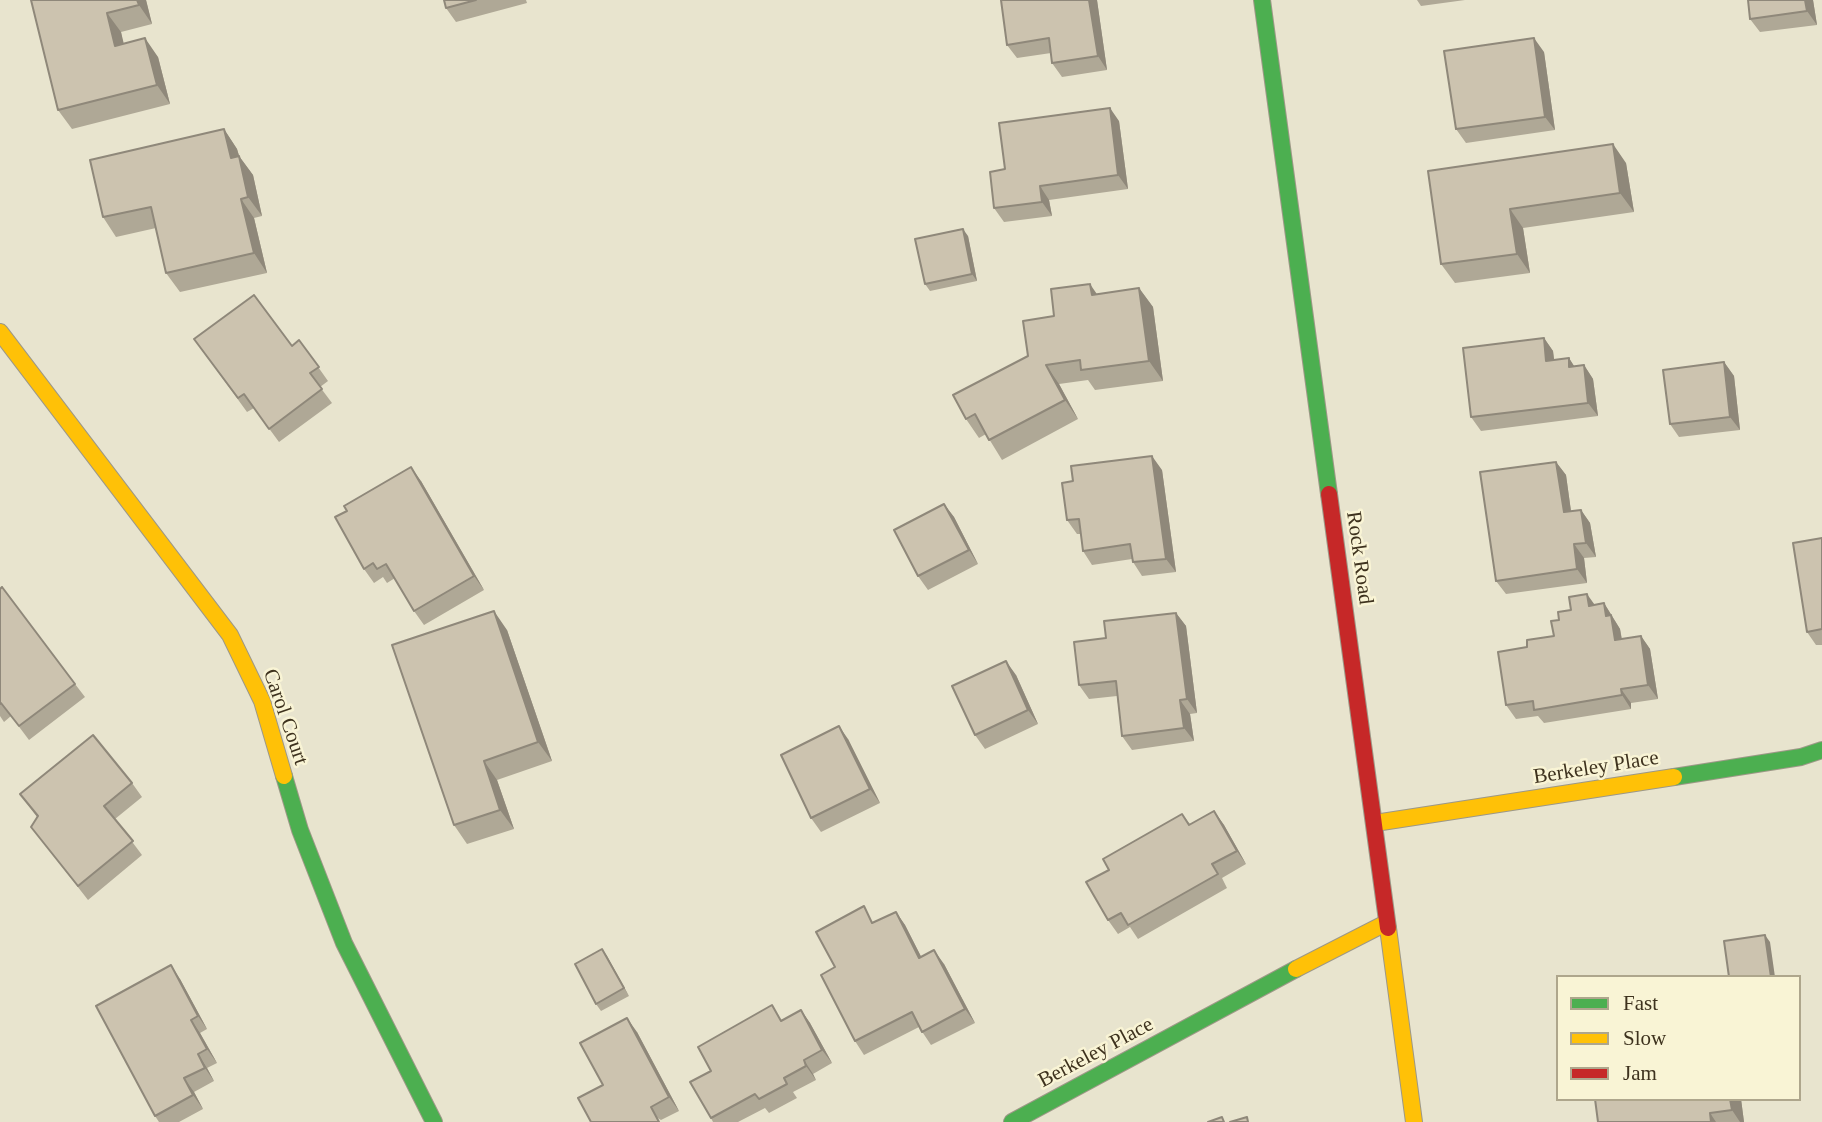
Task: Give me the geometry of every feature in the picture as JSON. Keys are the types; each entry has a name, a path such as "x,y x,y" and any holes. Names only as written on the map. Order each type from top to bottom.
{"street":[{"name":"Rock Road","path":"1262,0 1414,1122"},
{"name":"Carol Court","path":"0,332 230,635 262,701 300,830 344,943 434,1122"},
{"name":"Berkeley Place","path":"1375,823 1801,757 1822,750"},
{"name":"Berkeley Place","path":"1012,1122 1386,923"}],"building":[{"path":"31,0 137,0 139,5 107,13 115,46 145,38 157,85 58,110"},
{"path":"444,0 476,0 446,8"},
{"path":"1001,0 1089,0 1098,56 1052,63 1049,38 1007,45"},
{"path":"1748,0 1805,0 1807,11 1750,19"},
{"path":"1534,38 1545,117 1456,129 1444,51"},
{"path":"1110,108 1118,175 1040,186 1042,202 994,208 990,172 1005,169 999,123"},
{"path":"224,129 231,158 239,156 248,197 241,199 254,253 166,273 151,207 103,217 90,160"},
{"path":"1613,144 1620,193 1510,209 1517,254 1441,264 1428,171"},
{"path":"963,229 972,274 925,284 915,239"},
{"path":"1090,284 1092,295 1139,288 1149,361 1081,370 1080,360 1046,365 1065,400 989,440 975,414 966,419 953,395 1028,356 1023,321 1054,316 1051,289"},
{"path":"254,295 292,346 299,340 319,367 310,373 322,389 269,429 244,394 238,398 194,339"},
{"path":"1544,338 1546,361 1569,358 1569,367 1584,365 1588,403 1471,417 1463,348"},
{"path":"1724,362 1730,417 1670,424 1663,370"},
{"path":"1152,456 1166,559 1133,562 1130,544 1083,551 1079,519 1067,520 1062,483 1073,481 1071,466"},
{"path":"1556,462 1564,512 1581,510 1586,543 1574,544 1577,569 1496,581 1480,472"},
{"path":"411,467 474,576 414,611 386,564 377,569 373,563 364,569 335,517 347,511 344,506"},
{"path":"944,504 969,550 918,576 894,530"},
{"path":"1822,538 1822,629 1807,632 1793,543"},
{"path":"2,587 75,684 19,726 0,704"},
{"path":"1587,594 1589,606 1604,603 1606,616 1611,615 1615,640 1641,636 1648,685 1621,689 1622,695 1534,710 1533,701 1506,705 1498,652 1527,647 1527,640 1554,636 1551,621 1559,620 1558,612 1571,610 1569,597"},
{"path":"494,611 538,742 484,761 500,810 454,825 392,645"},
{"path":"1176,613 1187,699 1180,700 1184,728 1122,736 1116,681 1079,685 1074,642 1106,638 1104,621"},
{"path":"1006,661 1028,710 975,735 952,686"},
{"path":"839,726 870,789 811,818 781,755"},
{"path":"93,735 132,783 104,806 133,841 78,886 31,827 38,816 20,794"},
{"path":"1214,811 1237,851 1212,864 1218,874 1128,925 1121,913 1108,920 1086,882 1109,870 1103,859 1182,814 1189,825"},
{"path":"864,906 872,923 896,912 919,958 934,950 965,1009 922,1032 912,1012 855,1041 821,975 835,967 816,932"},
{"path":"1765,935 1771,975 1729,975 1724,941"},
{"path":"602,949 624,988 596,1004 575,964"},
{"path":"171,965 198,1016 191,1020 207,1049 198,1054 205,1068 184,1078 193,1095 155,1116 96,1006"},
{"path":"772,1005 781,1021 801,1010 822,1050 804,1060 806,1066 784,1078 787,1084 759,1099 755,1094 711,1118 690,1082 711,1071 698,1047"},
{"path":"627,1018 669,1097 651,1107 659,1122 591,1122 578,1098 603,1085 580,1043"},
{"path":"1595,1101 1730,1101 1732,1110 1710,1113 1711,1122 1598,1122"},
{"path":"1222,1117 1224,1122 1208,1122"},
{"path":"1247,1117 1248,1122 1230,1122"}],"traffic: fast":[{"path":"1262,0 1329,494"},
{"path":"1674,777 1801,757 1822,750"},
{"path":"284,776 300,830 344,943 434,1122"},
{"path":"1012,1122 1296,969"}],"traffic: slow":[{"path":"0,332 230,635 262,701 284,776"},
{"path":"1375,823 1674,777"},
{"path":"1296,969 1386,923"},
{"path":"1388,928 1414,1122"}],"traffic: jam":[{"path":"1329,494 1388,928"}]}
